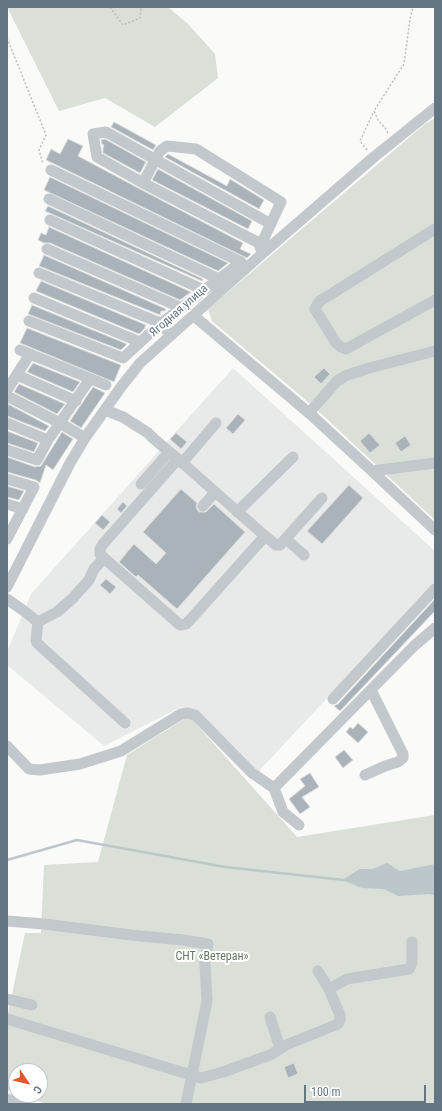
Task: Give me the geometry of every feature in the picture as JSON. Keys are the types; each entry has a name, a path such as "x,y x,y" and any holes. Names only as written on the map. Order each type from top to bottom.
{"street":[{"name":"Ягодная улица","path":"7,587 11,566 85,438 104,410 140,363 194,316 262,249 435,108"},
{"path":"143,183 155,160 160,150 167,146 196,149 281,202 262,249 96,157 93,134 106,132 155,160 271,224"},
{"path":"29,321 123,358 160,324 241,262 52,170"},
{"path":"49,199 220,279"},
{"path":"50,220 204,290"},
{"path":"435,229 320,301 315,309 336,343 341,348 346,349 435,300"},
{"path":"46,249 182,308"},
{"path":"39,273 160,324 171,335"},
{"path":"34,298 140,342"},
{"path":"194,316 309,413 435,530"},
{"path":"309,413 337,381 345,376 435,351"},
{"path":"7,390 17,375 25,352 106,385"},
{"path":"17,375 76,400"},
{"path":"7,450 37,460 48,440 90,379"},
{"path":"7,396 60,423 85,438"},
{"path":"104,410 123,417 148,433 276,546 280,545 286,539 322,498"},
{"path":"7,423 48,440"},
{"path":"141,484 176,458 216,423"},
{"path":"237,512 293,457"},
{"path":"176,458 100,549 100,554 104,558 174,621 180,625 186,624 265,536"},
{"path":"372,470 435,463"},
{"path":"7,479 34,487 23,509 8,533"},
{"path":"203,506 215,492"},
{"path":"7,504 23,509"},
{"path":"286,539 304,555"},
{"path":"38,622 57,612 72,598 89,580 94,569 104,558"},
{"path":"333,698 435,589"},
{"path":"7,599 38,622"},
{"path":"38,622 37,643 125,723"},
{"path":"274,788 414,646 435,628"},
{"path":"365,775 398,762 403,758 403,754 371,690"},
{"path":"7,746 28,769 40,770 80,764 122,751 181,714 188,713 195,715 252,773 274,788 283,812 299,825"},
{"path":"7,921 208,944 205,963 207,1002 186,1104"},
{"path":"329,989 347,980 409,969 412,963 412,942"},
{"path":"7,1019 201,1078 270,1055 280,1048 338,1024 340,1015 329,989 318,971"},
{"path":"7,999 32,1006"},
{"path":"270,1017 280,1048"},
{"path":"7,1099 22,1104"}],"path":[{"path":"110,7 123,25 140,18 141,7"},
{"path":"374,157 360,141 374,111 404,64 413,7"},
{"path":"7,38 46,134 39,150 42,164 52,170"},
{"path":"374,111 378,120 386,129 392,143"}],"shaded area":[{"path":"233,368 435,551 435,583 258,772 197,710 181,707 104,746 7,665 7,652 31,594"},
{"path":"387,863 400,871 435,864 435,895 398,896 384,889 362,888 342,880 360,869 373,869"}],"green space":[{"path":"7,7 168,7 188,24 215,54 218,78 155,127 105,98 59,111"},
{"path":"435,118 435,520 314,407 212,321 208,309 425,124"},
{"name":"СНТ «Ветеран»","path":"189,716 297,837 435,815 434,1104 47,1104 44,1103 48,1103 48,1063 8,1063 7,1090 7,1018 25,933 41,933 44,865 98,862 127,755"}],"building":[{"path":"114,122 156,145 153,150 111,127"},
{"path":"68,139 83,146 78,156 243,243 240,249 251,254 247,258 46,160 51,149 60,154"},
{"path":"105,139 146,162 140,173 103,153 104,145 102,144 101,140"},
{"path":"168,154 227,186 230,179 264,200 259,209 165,157"},
{"path":"158,169 252,221 248,229 152,180"},
{"path":"50,177 228,263 218,271 44,190"},
{"path":"48,206 203,279 202,281 45,211"},
{"path":"49,227 191,292 180,300 50,243 44,243 38,240 41,233 46,235"},
{"path":"44,255 166,309 165,311 161,311 160,315 39,266"},
{"path":"41,281 146,325 139,334 36,291"},
{"path":"32,305 127,344 121,350 28,314"},
{"path":"27,328 121,365 114,382 20,343"},
{"path":"33,363 80,382 73,392 27,372"},
{"path":"324,368 330,374 321,384 314,377"},
{"path":"19,384 65,404 57,414 14,392"},
{"path":"93,387 105,393 81,428 70,421"},
{"path":"8,404 49,426 45,431 7,416"},
{"path":"238,414 245,420 233,434 226,428"},
{"path":"7,431 38,443 34,452 7,443"},
{"path":"62,432 73,439 53,470 46,465 40,483 36,480 7,472 7,457 35,467 41,466"},
{"path":"176,433 187,442 181,449 170,439"},
{"path":"369,433 380,445 370,453 360,441"},
{"path":"405,436 411,445 401,452 395,443"},
{"path":"349,485 363,498 322,544 307,531"},
{"path":"7,486 24,491 19,500 7,497"},
{"path":"181,489 197,503 196,508 199,512 206,512 214,504 245,532 177,609 138,575 136,577 119,562 134,544 156,564 166,553 143,532"},
{"path":"123,502 127,506 121,513 117,509"},
{"path":"102,515 110,522 103,530 95,523"},
{"path":"106,579 116,587 110,594 100,585"},
{"path":"435,599 435,611 340,711 334,706 338,704"},
{"path":"358,723 368,732 358,743 346,732 350,727 353,729"},
{"path":"344,750 353,760 343,768 335,757"},
{"path":"310,773 319,787 302,797 310,807 300,814 289,799 305,786 300,779"},
{"path":"294,1063 298,1074 288,1078 284,1067"}],"waterway":[{"path":"7,860 77,840 225,867 344,880"}]}
